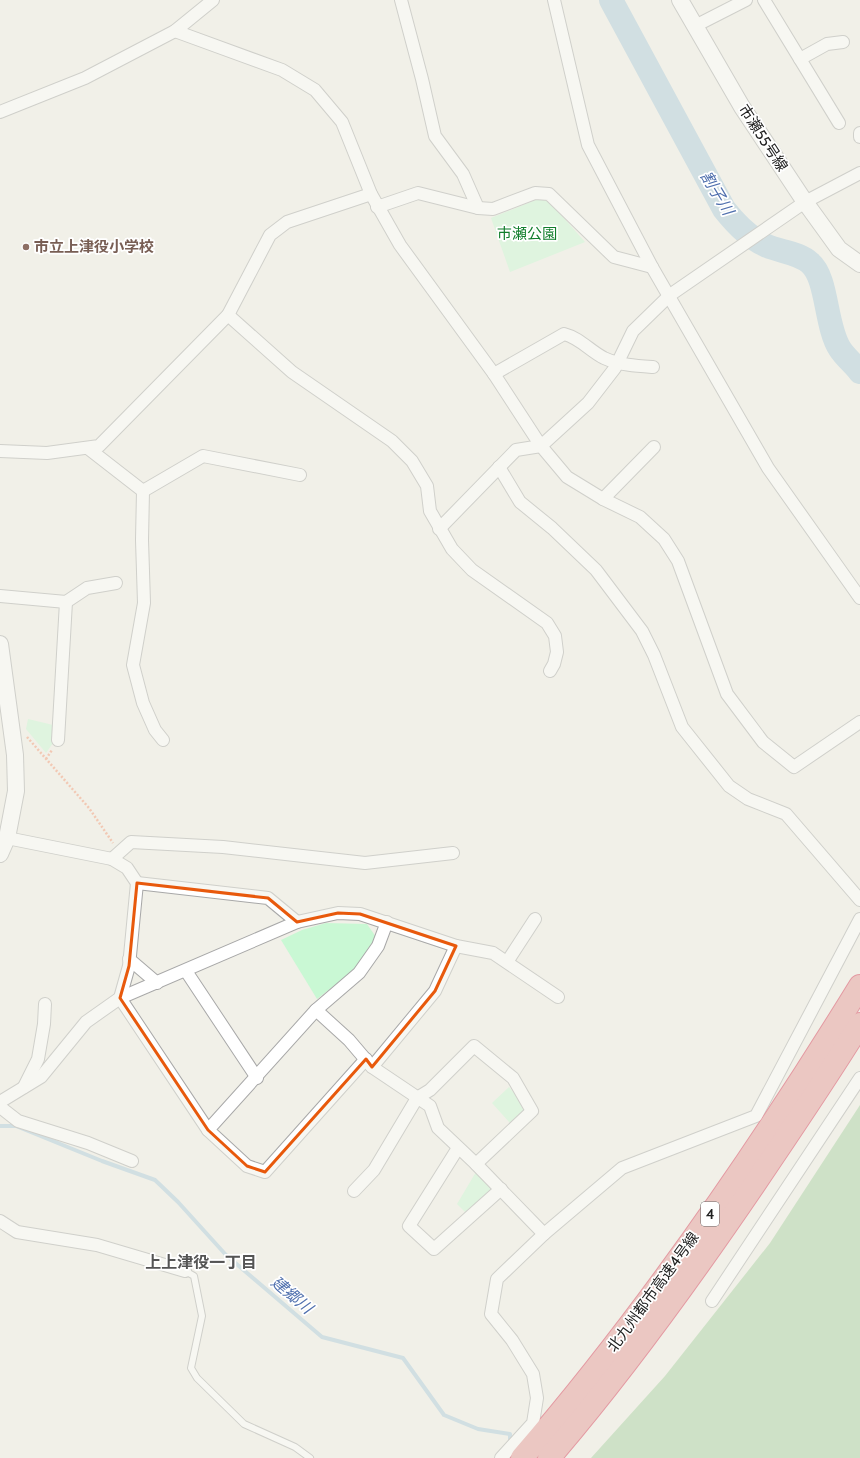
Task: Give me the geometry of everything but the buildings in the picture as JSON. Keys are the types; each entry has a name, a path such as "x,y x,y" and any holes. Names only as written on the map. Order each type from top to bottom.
{"highway":[{"name":"北九州都市高速4号線","path":"551,1445 607,1354 711,1212 811,1066 860,986"},
{"name":"北九州都市高速4号線","path":"551,1445 653,1326 724,1228 830,1073 860,1024"},
{"name":"4","path":"513,1451 551,1445"}],"street":[{"path":"0,112 85,78 175,31 213,0"},
{"path":"401,0 422,79 435,136 463,174 478,208"},
{"path":"554,0 588,145 652,267 670,295 768,468 860,598"},
{"name":"市瀬55号線","path":"680,0 742,107 805,202 839,249 860,264"},
{"path":"695,26 746,0"},
{"path":"764,0 839,123"},
{"path":"175,31 282,70 315,90 342,122 377,207 400,245 494,374 540,446 567,477 603,499 640,517 664,539 678,561 727,694 763,742 794,767 860,722"},
{"path":"800,60 827,44 843,42"},
{"path":"860,133 860,138"},
{"path":"439,529 516,450 540,446 588,402 616,368 632,331 670,295 805,202 860,173"},
{"path":"377,207 418,193 478,208 493,209 535,193 549,194 614,258 652,267"},
{"path":"0,451 47,453 99,446 228,316 270,235 287,222 371,194"},
{"path":"228,316 292,372 392,441 412,461 427,486 430,511 439,529 452,549 472,570 547,623 555,636 557,652 550,672"},
{"path":"494,374 564,334 573,336 604,358 631,366 653,367"},
{"path":"603,499 654,447"},
{"path":"89,448 143,491"},
{"path":"143,491 203,456 300,475"},
{"path":"499,467 520,502 552,528 596,570 642,631 654,655 682,727 728,786 748,799 786,814 860,900"},
{"path":"143,491 142,540 144,602 133,665 143,703 155,730 164,740"},
{"path":"0,596 66,602 87,588 116,583"},
{"path":"58,740 66,602"},
{"path":"0,644 15,756 16,791 7,838 0,854"},
{"path":"7,838 115,855 126,868 137,883 130,959 120,998 208,1130 247,1166 265,1172 435,991 456,946"},
{"path":"115,855 131,842 223,847 365,863 453,853"},
{"path":"137,883 268,898 298,922"},
{"path":"0,1102 41,1076 86,1022 120,998 298,922 338,913 360,914 456,946 493,953 558,997"},
{"path":"507,962 535,919"},
{"path":"513,1451 533,1423 537,1398 533,1374 512,1340 491,1314 497,1279 544,1234 622,1168 756,1116 860,919"},
{"path":"208,1130 316,1010 359,972 378,946 387,922"},
{"path":"130,959 157,983"},
{"path":"186,971 256,1078"},
{"path":"23,1088 38,1059 44,1024 45,1004"},
{"path":"316,1010 350,1040 369,1063 430,1106 438,1128 501,1189 544,1234"},
{"path":"354,1191 374,1170 417,1098 430,1090 474,1046 513,1078 532,1111 476,1164"},
{"path":"712,1300 860,1078"},
{"path":"0,1107 18,1121 88,1143 132,1161"},
{"path":"458,1148 409,1226 434,1249 501,1189"},
{"path":"0,1220 17,1232 96,1245 186,1271"}],"lane":[{"path":"186,1271 194,1276 202,1316 191,1368 197,1378 244,1424 295,1447 310,1458"}],"path":[{"path":"9,717 89,808 115,855"}],"highlighted area":[{"path":"137,883 268,898 297,922 338,913 360,914 456,946 435,991 372,1067 366,1059 265,1172 247,1166 208,1130 120,998 129,966"}],"green space":[{"name":"市瀬公園","path":"538,199 549,201 585,242 510,272 491,218"},
{"path":"28,719 53,725 53,743 46,753 26,729"},
{"path":"326,923 367,924 376,937 353,971 317,999 281,940 302,930"},
{"path":"509,1087 525,1106 524,1114 511,1124 492,1103"},
{"path":"860,1105 860,1458 591,1458 665,1376 770,1243"},
{"path":"476,1172 492,1188 492,1193 467,1214 457,1204"}],"waterway":[{"name":"割子川","path":"611,0 724,209 742,229 759,242 805,259 816,270 820,280 835,339 842,352 860,372"},
{"name":"建郷川","path":"0,1126 16,1126 102,1161 155,1180 178,1202 226,1255 322,1337 403,1358 444,1415 478,1429 510,1434 510,1444"}],"place":[{"name":"市立上津役小学校","path":"26,247"}],"district":[{"name":"上上津役一丁目","path":"201,1262"}]}
